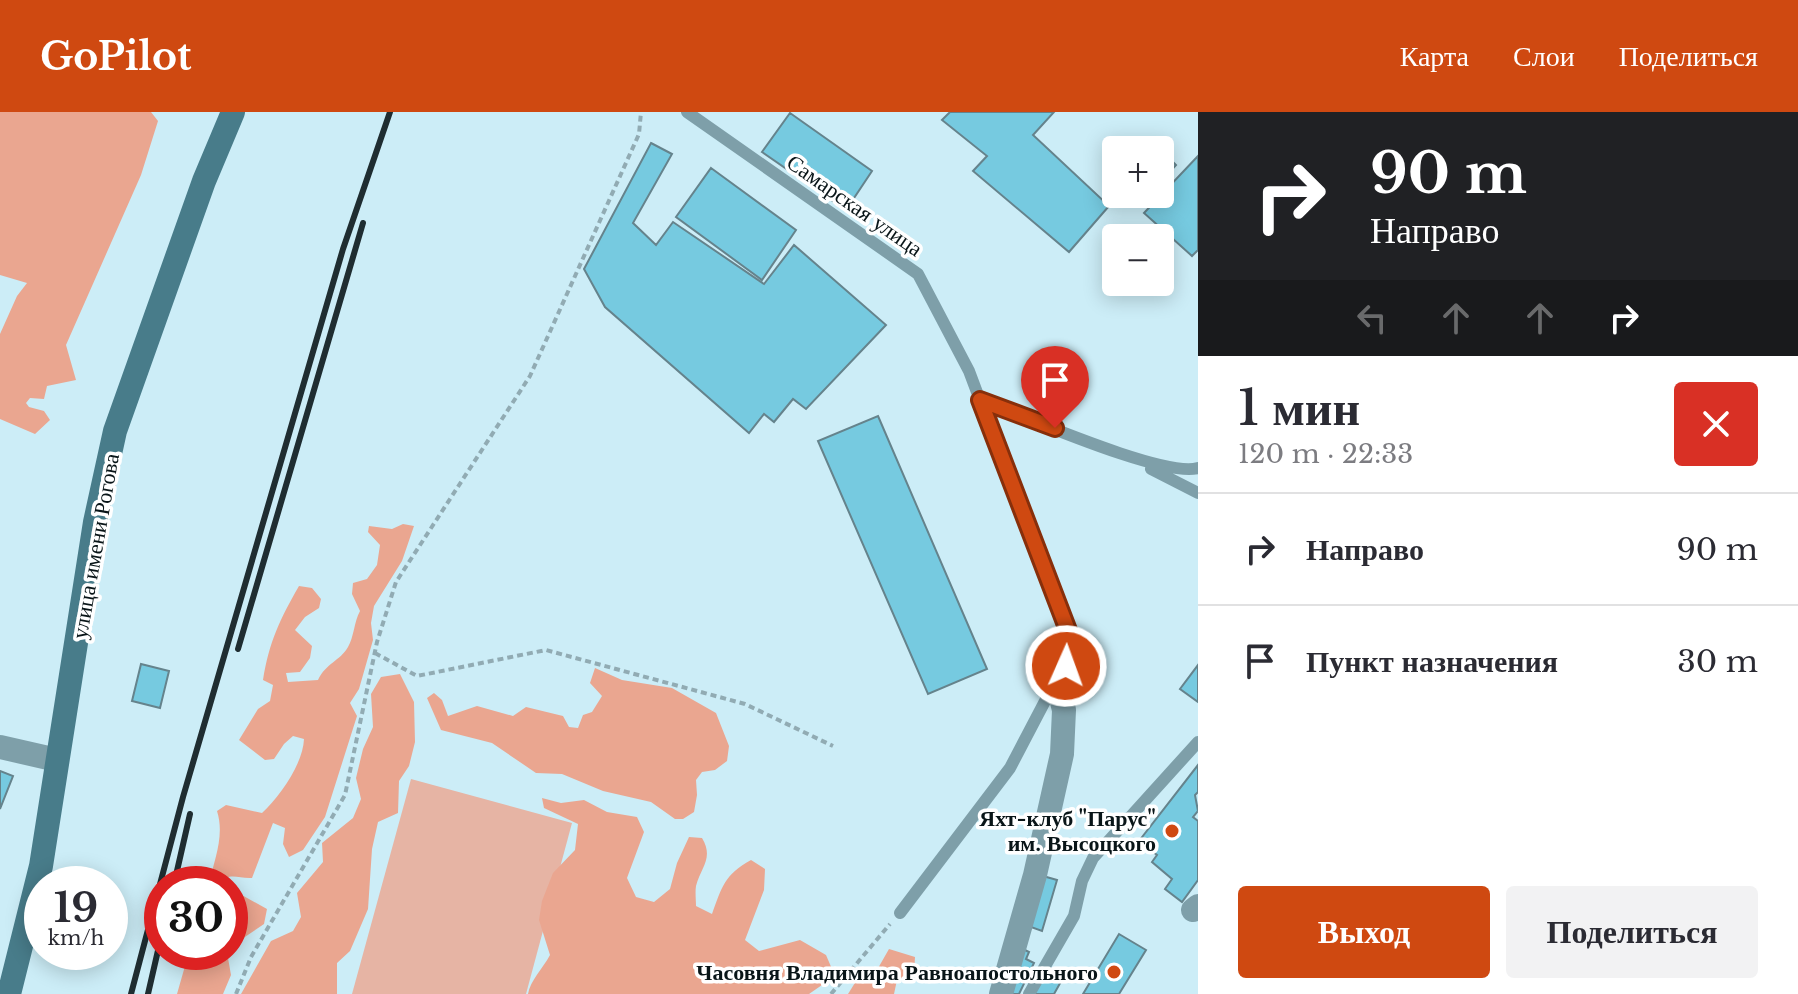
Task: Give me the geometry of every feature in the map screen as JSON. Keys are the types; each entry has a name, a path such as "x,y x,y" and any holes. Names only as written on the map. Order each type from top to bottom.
{"main road":[{"name":"улица имени Рогова","path":"9,994 41,866 95,522 115,431 204,181 233,112"}],"street":[{"path":"1001,994 1035,875 1059,769 1064,710 1058,686 1074,646"},
{"path":"0,747 57,760"}],"lane":[{"name":"Самарская улица","path":"687,112 918,274 969,371 1074,646"},
{"path":"980,400 1156,465 1188,471 1198,468"},
{"path":"1126,454 1198,493"},
{"path":"900,913 1010,768 1074,646"},
{"path":"1029,994 1074,916 1082,881 1093,858 1198,742"}],"path":[{"path":"236,994 251,957 345,795 375,653 396,582 530,376 639,134 641,112"},
{"path":"375,653 417,676 546,650 745,704 833,746"},
{"path":"831,994 900,913"}],"shaded area":[{"path":"0,112 151,112 158,121 141,175 66,345 76,380 47,386 44,399 30,398 26,403 29,407 44,411 50,420 35,434 0,419 0,334 17,296 27,283 0,275"},
{"path":"403,524 414,526 402,561 374,606 371,623 373,640 359,689 350,703 357,716 325,817 303,850 289,857 283,844 285,828 273,823 252,878 248,878 248,866 214,866 219,839 217,811 226,805 262,813 289,779 303,749 304,739 293,736 274,759 265,760 239,740 258,709 270,701 273,685 263,680 265,666 276,631 292,598 299,586 312,588 321,599 319,608 305,617 295,630 312,646 310,658 300,672 286,673 288,682 318,680 345,652 352,639 360,611 352,594 353,583 367,579 377,565 380,545 368,532 369,526 392,529"},
{"path":"595,668 622,680 672,688 716,713 729,746 727,761 715,770 702,772 696,780 694,812 683,819 675,819 651,802 603,791 562,774 536,773 492,743 441,730 427,698 434,693 442,700 448,716 477,706 513,716 526,707 563,716 569,727 578,728 583,715 592,712 602,696 590,683"},
{"path":"400,674 414,702 415,742 409,766 399,781 398,813 378,822 372,849 368,909 350,951 337,963 337,994 241,994 271,941 293,931 301,917 297,893 323,862 322,843 353,818 361,799 356,778 363,749 373,727 371,694 381,677"},
{"path":"411,779 572,823 526,994 352,994"},
{"path":"542,798 561,803 584,800 607,812 637,817 644,832 627,878 636,897 654,902 670,889 689,837 702,838 707,851 696,886 696,906 712,914 725,882 751,860 765,869 764,890 745,940 759,951 800,940 826,955 835,976 809,994 528,994 550,955 539,920 542,901 553,873 575,850 578,824 544,808"},
{"path":"248,898 267,909 264,924 248,935"},
{"path":"889,949 915,957 914,974 897,980 894,994 848,994 858,978 877,970"},
{"path":"184,970 230,970 223,994 177,994"}],"building":[{"path":"950,112 1054,112 1033,135 1102,199 1102,208 1107,208 1069,252 973,171 987,156 942,120"},
{"path":"790,113 872,171 846,210 762,152"},
{"path":"651,143 672,154 633,223 656,245 673,222 764,284 794,245 886,325 806,409 793,399 774,422 764,414 749,433 605,307 584,269"},
{"path":"1198,156 1198,250 1192,256 1174,240 1174,224 1156,224 1144,213 1149,208 1174,208 1174,181"},
{"path":"711,168 796,230 762,280 676,217"},
{"path":"878,416 987,669 928,694 818,441"},
{"path":"141,664 169,671 160,708 132,701"},
{"path":"1198,665 1198,702 1180,689"},
{"name":"Яхт-клуб \"Парус\" им. Высоцкого","path":"1198,765 1198,792 1195,795 1198,811 1193,817 1198,821 1198,880 1182,902 1165,889 1172,879 1152,862 1157,855 1139,841"},
{"path":"0,771 13,776 0,809"},
{"path":"1043,876 1057,880 1042,931 1028,926"},
{"name":"Часовня Владимира Равноапостольного","path":"1119,934 1146,950 1119,994 1083,994"},
{"path":"1021,948 1029,952 1026,959 1034,963 1019,994 1007,994"},
{"path":"1047,971 1063,978 1054,994 1034,994"}],"railway":[{"path":"131,994 183,797 343,249 390,112"},
{"path":"238,649 363,223"},
{"path":"178,866 190,814"},
{"path":"148,994 154,970"}],"place":[{"name":"Яхт-клуб \"Парус\" им. Высоцкого","path":"1172,831"},
{"name":"Часовня Владимира Равноапостольного","path":"1114,972"}],"route":[{"path":"1055,428 980,400 1074,646 1066,666"}]}
